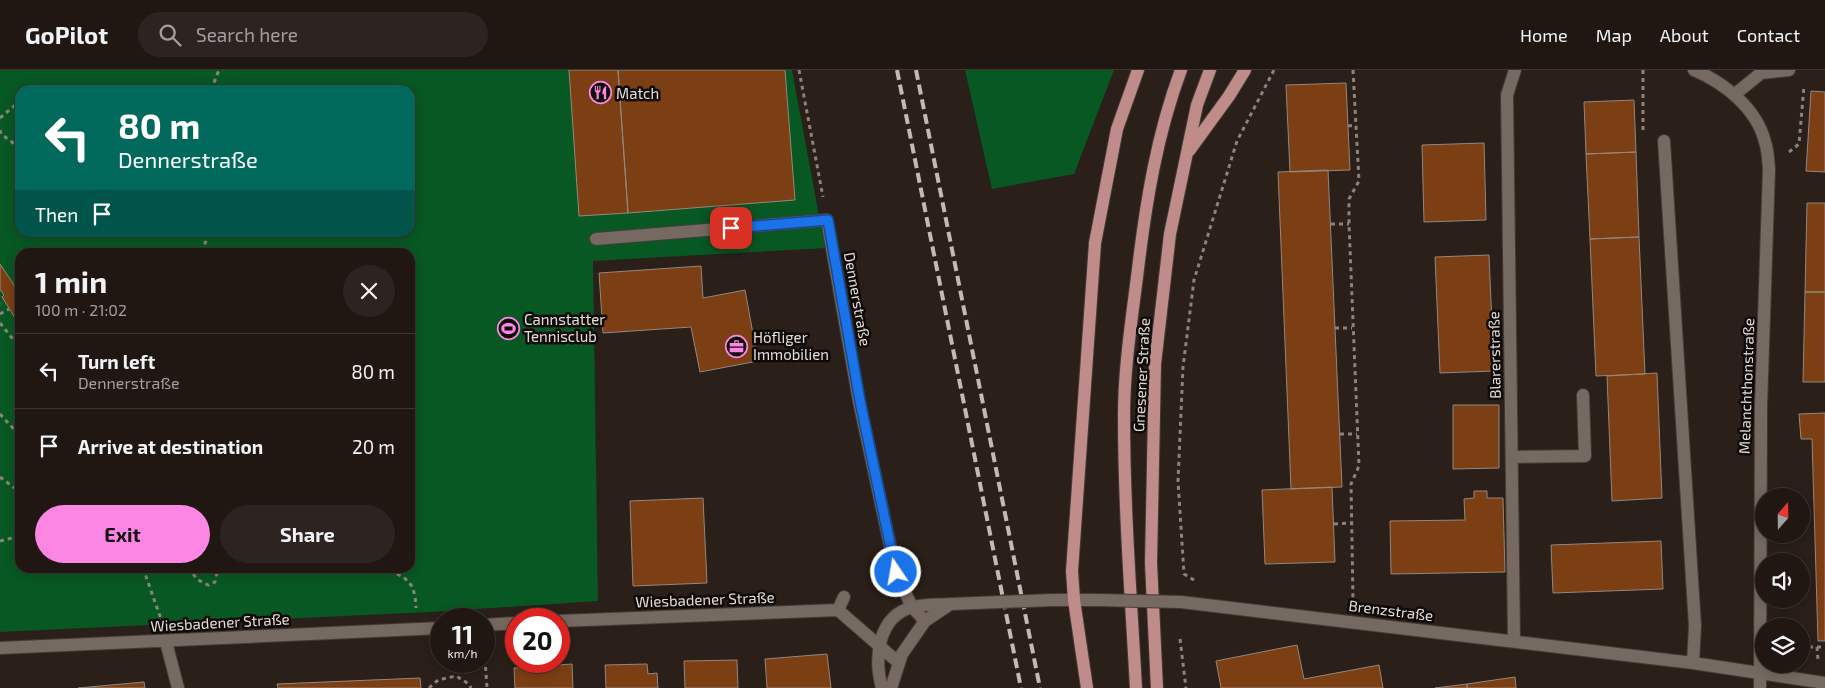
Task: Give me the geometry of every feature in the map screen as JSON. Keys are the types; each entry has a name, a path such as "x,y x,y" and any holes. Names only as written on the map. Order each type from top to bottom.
{"main road":[{"path":"1087,688 1074,600 1073,552 1095,244 1117,129 1138,70"},
{"name":"Gnesener Straße","path":"1136,688 1128,543 1124,415 1128,349 1144,217 1160,137 1181,70"},
{"name":"Gnesener Straße","path":"1157,688 1151,563 1155,364 1170,234 1197,104 1210,70"},
{"path":"1186,155 1229,96 1245,70"}],"street":[{"name":"Blarerstraße","path":"1514,641 1507,95 1515,70"},
{"name":"Melanchthonstraße","path":"1694,70 1712,77 1753,114 1765,141 1769,168 1761,406 1759,618"},
{"path":"1734,95 1761,73 1789,70"},
{"path":"1664,141 1695,626 1693,663"},
{"path":"596,239 828,220"},
{"name":"Dennerstraße","path":"828,220 860,401 896,572 912,608 925,621"},
{"path":"1512,457 1585,456 1583,395"},
{"path":"844,597 838,610 899,663"},
{"name":"Brenzstraße","path":"951,604 1052,600 1195,602 1755,672"},
{"path":"882,688 877,660 879,645 882,634 897,615 912,608 951,604"},
{"path":"891,688 902,654 925,621 951,604"},
{"name":"Wiesbadener Straße","path":"570,621 838,610"},
{"name":"Wiesbadener Straße","path":"0,648 166,642 430,628"},
{"path":"166,642 178,688"},
{"name":"Melanchthonstraße","path":"1758,673 1760,688"},
{"name":"Brenzstraße","path":"1764,673 1825,683"}],"path":[{"path":"214,85 218,70"},
{"path":"799,70 828,220"},
{"path":"1195,602 1197,581 1184,574 1178,481 1183,367 1194,280 1212,216 1237,141 1274,70"},
{"path":"1352,70 1359,181 1349,199 1352,328 1359,466 1351,484 1354,621"},
{"path":"1643,70 1643,131 1664,141"},
{"path":"1769,168 1799,144 1804,79"},
{"path":"0,118 15,104"},
{"path":"1348,126 1356,125"},
{"path":"0,130 1,134 15,144"},
{"path":"1331,224 1349,224"},
{"path":"0,314 9,309"},
{"path":"0,322 15,342"},
{"path":"1335,328 1352,328"},
{"path":"0,414 15,430"},
{"path":"1340,434 1357,434"},
{"path":"0,477 15,488"},
{"path":"1334,524 1352,523"},
{"path":"0,541 15,537"},
{"path":"145,573 158,606 166,642"},
{"path":"192,573 198,580 208,585 215,582 218,573"},
{"path":"395,573 403,576 416,592 417,629"},
{"path":"1178,629 1186,688"},
{"path":"1810,647 1825,647"},
{"path":"486,673 487,688"},
{"path":"429,688 438,680 456,676 469,684 471,688"}],"green space":[{"name":"Cannstatter Tennisclub","path":"0,70 792,70 825,248 593,261 598,601 491,608 430,608 430,612 0,632"},
{"path":"965,70 1114,70 1074,174 992,189"}],"building":[{"path":"569,70 618,70 628,213 579,216"},
{"path":"618,70 785,70 795,200 628,213"},
{"path":"1346,83 1350,170 1290,172 1286,85"},
{"path":"1811,91 1825,92 1825,172 1806,171"},
{"path":"1634,100 1636,152 1586,154 1584,102"},
{"path":"1484,143 1486,220 1424,222 1422,145"},
{"path":"1636,152 1639,237 1590,239 1586,154"},
{"path":"1328,170 1342,487 1291,489 1278,172"},
{"path":"1807,203 1825,203 1825,292 1805,292"},
{"path":"1639,237 1645,374 1596,376 1590,239"},
{"path":"1489,255 1494,371 1440,373 1435,257"},
{"path":"0,264 15,286 15,318 2,297 4,295 0,289"},
{"path":"701,266 703,298 745,290 758,361 700,372 691,327 603,333 599,273"},
{"path":"1805,292 1825,292 1825,382 1803,382"},
{"path":"1657,373 1662,498 1612,501 1607,376"},
{"path":"1453,405 1499,405 1499,468 1453,469"},
{"path":"1825,413 1825,641 1818,641 1812,439 1801,439 1799,414"},
{"path":"1332,487 1335,562 1265,564 1262,490"},
{"path":"1474,491 1487,491 1487,498 1503,498 1505,572 1391,574 1390,521 1465,520 1464,499 1474,498"},
{"path":"703,498 707,583 633,586 630,501"},
{"path":"1661,541 1663,589 1553,593 1551,545"},
{"path":"1297,645 1304,679 1379,665 1383,688 1221,688 1216,661"},
{"path":"827,654 831,688 767,688 765,659"},
{"path":"737,660 738,688 685,688 684,661"},
{"path":"570,664 572,664 573,688 515,688 514,673 570,673"},
{"path":"647,664 648,674 657,673 658,688 606,688 605,665"},
{"path":"1515,677 1516,688 1467,688 1467,684"},
{"path":"420,678 421,688 278,688 277,684"},
{"path":"144,682 145,688 78,688"},
{"path":"1467,684 1467,688 1435,688"}],"railway":[{"path":"897,70 1021,688"},
{"path":"916,70 1040,688"}],"place":[{"name":"Match","path":"600,93"},
{"name":"Cannstatter Tennisclub","path":"508,328"},
{"name":"Höfliger Immobilien","path":"737,346"}],"route":[{"path":"731,228 828,220 860,401 896,572"}]}
